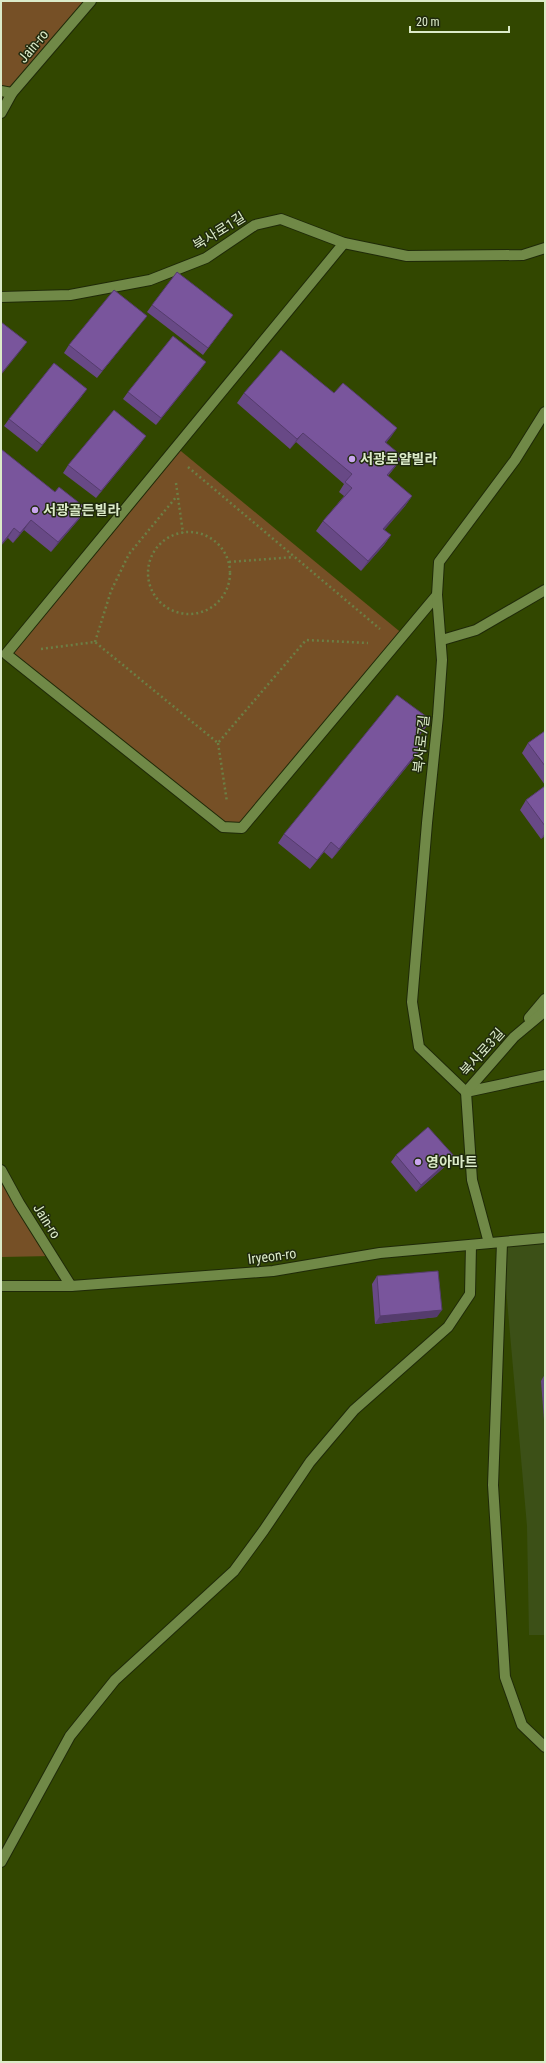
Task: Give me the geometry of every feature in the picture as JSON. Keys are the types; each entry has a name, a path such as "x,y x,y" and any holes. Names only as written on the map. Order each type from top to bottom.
{"street":[{"name":"Jain-ro","path":"1,113 12,92 90,1"},
{"path":"1,91 12,92"},
{"name":"북사로1길","path":"1,297 70,295 150,280 206,258 255,224 281,219 344,243 407,256 523,255 545,248"},
{"path":"344,243 172,453 4,654 223,827 242,828 437,595"},
{"name":"북사로7길","path":"466,1092 419,1047 412,1002 427,823 438,716 442,640 437,595 439,562 515,460 545,412"},
{"path":"442,640 476,630 545,590"},
{"path":"514,1037 545,999"},
{"name":"북사로3길","path":"488,1243 472,1180 466,1092 514,1037 545,1011"},
{"path":"466,1092 545,1075"},
{"name":"Jain-ro","path":"1,1170 19,1203 70,1286"},
{"name":"Iryeon-ro","path":"1,1286 70,1286 273,1271 380,1253 545,1238"},
{"path":"502,1243 493,1485 505,1677 522,1725 545,1747"},
{"path":"1,1862 70,1736 115,1680 234,1571 310,1462 354,1410 448,1328 470,1294 471,1244"}],"path":[{"path":"172,453 183,533"},
{"path":"172,453 397,644"},
{"path":"95,642 111,592 129,554 177,496"},
{"path":"190,531 203,533 215,540 224,550 229,562 231,576 227,590 220,601 209,610 196,614 182,614 169,609 158,601 151,590 148,576 149,563 154,550 164,540 176,534 183,533 190,531"},
{"path":"229,562 295,557"},
{"path":"218,743 306,640 397,644"},
{"path":"4,654 95,642 218,743 232,828"}],"shaded area":[{"path":"1,1 89,1 1,113"},
{"path":"176,447 404,635 242,828 223,827 6,654"},
{"path":"1,1170 52,1256 1,1257"},
{"path":"545,1239 545,1635 529,1635 527,1526 502,1243"}],"building":[{"path":"177,272 233,315 208,348 152,305"},
{"path":"114,290 147,316 102,371 69,345"},
{"path":"1,322 27,342 1,374"},
{"path":"173,336 206,362 161,418 128,392"},
{"name":"서광로얄빌라","path":"281,350 334,393 343,383 397,428 385,442 403,457 387,475 412,496 383,529 391,535 368,561 323,521 352,488 345,482 352,474 303,433 297,439 244,393"},
{"path":"54,363 87,389 42,445 9,419"},
{"path":"114,410 146,436 101,491 68,465"},
{"name":"서광골든빌라","path":"1,449 55,492 59,487 87,509 58,542 31,520 20,533 14,528 1,545"},
{"path":"397,695 431,720 417,738 424,744 339,849 331,842 317,860 284,834"},
{"path":"545,731 545,766 528,743"},
{"path":"545,786 545,826 526,800"},
{"path":"428,1127 454,1156 421,1185 396,1155"},
{"path":"438,1271 442,1310 380,1316 377,1276"}],"place":[{"name":"서광로얄빌라","path":"352,459"},
{"name":"서광골든빌라","path":"35,510"},
{"name":"영아마트","path":"418,1162"}]}
